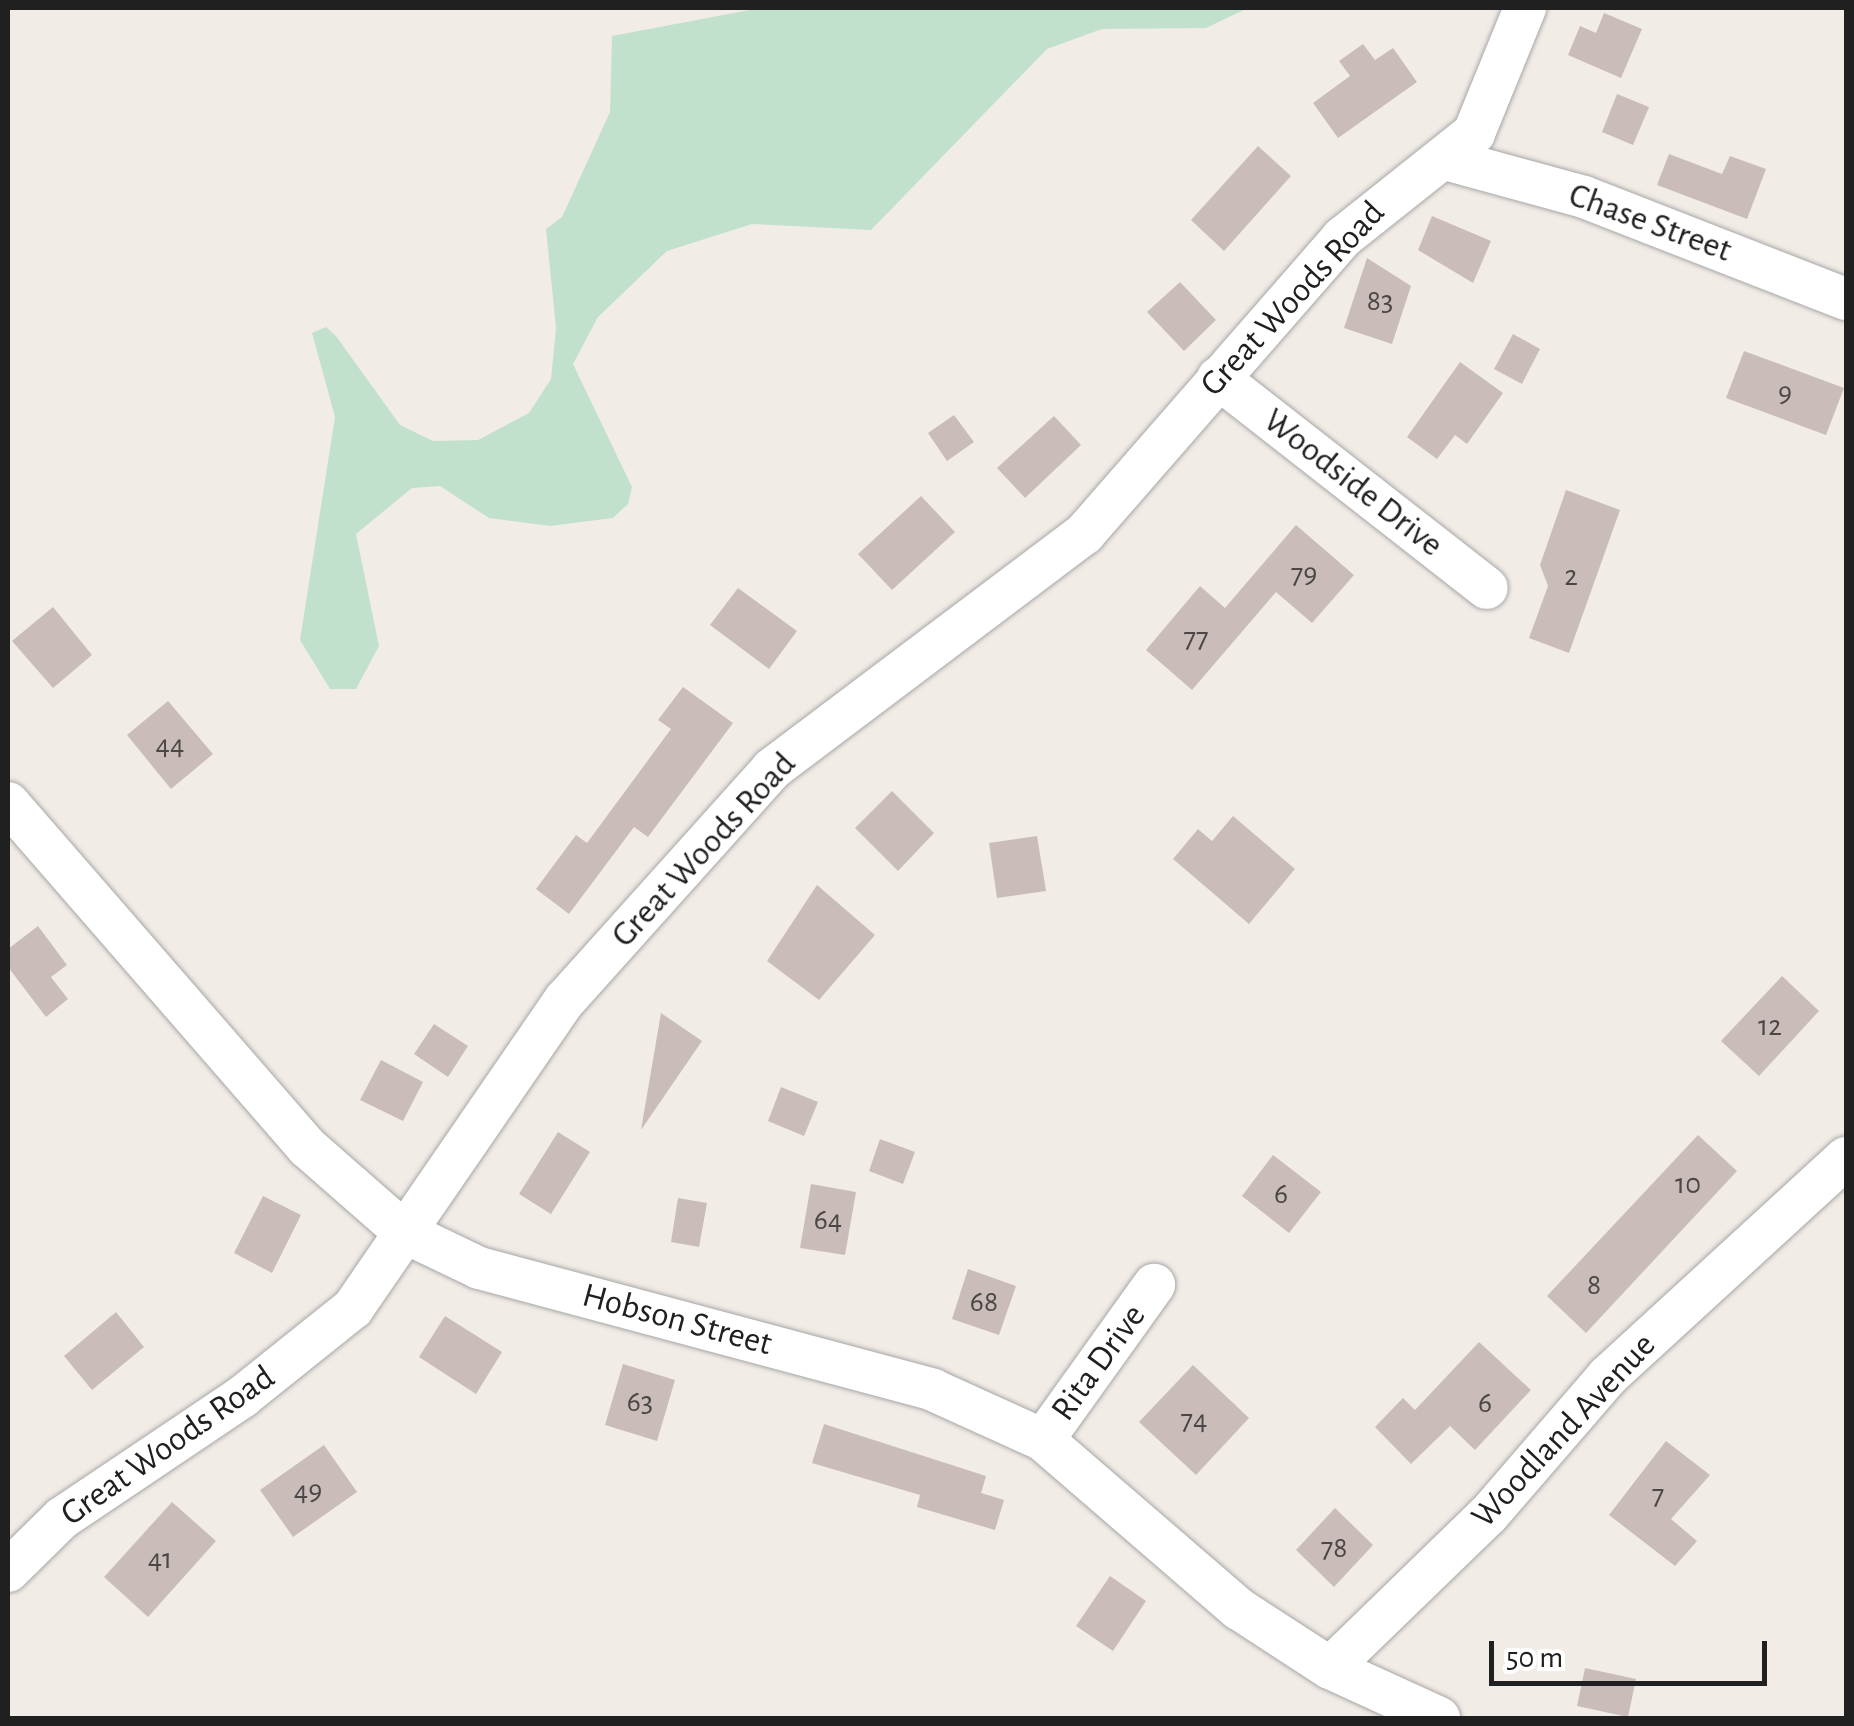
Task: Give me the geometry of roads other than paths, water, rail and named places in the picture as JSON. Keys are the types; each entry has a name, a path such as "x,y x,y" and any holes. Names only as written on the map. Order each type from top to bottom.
{"street":[{"name":"Great Woods Road","path":"8,1571 62,1518 242,1398 353,1308 565,1000 772,768 1084,534 1354,226 1448,160 1493,98 1525,8"},
{"name":"Chase Street","path":"1448,160 1584,197 1846,299"},
{"name":"Woodside Drive","path":"1218,378 1488,588"},
{"name":"Hobson Street","path":"8,804 307,1147 404,1232 479,1268 933,1390 1042,1440 1239,1609 1330,1668 1439,1718"},
{"name":"Woodland Avenue","path":"1330,1668 1489,1514 1608,1376 1846,1158"},
{"name":"Rita Drive","path":"1042,1440 1154,1284"}]}
